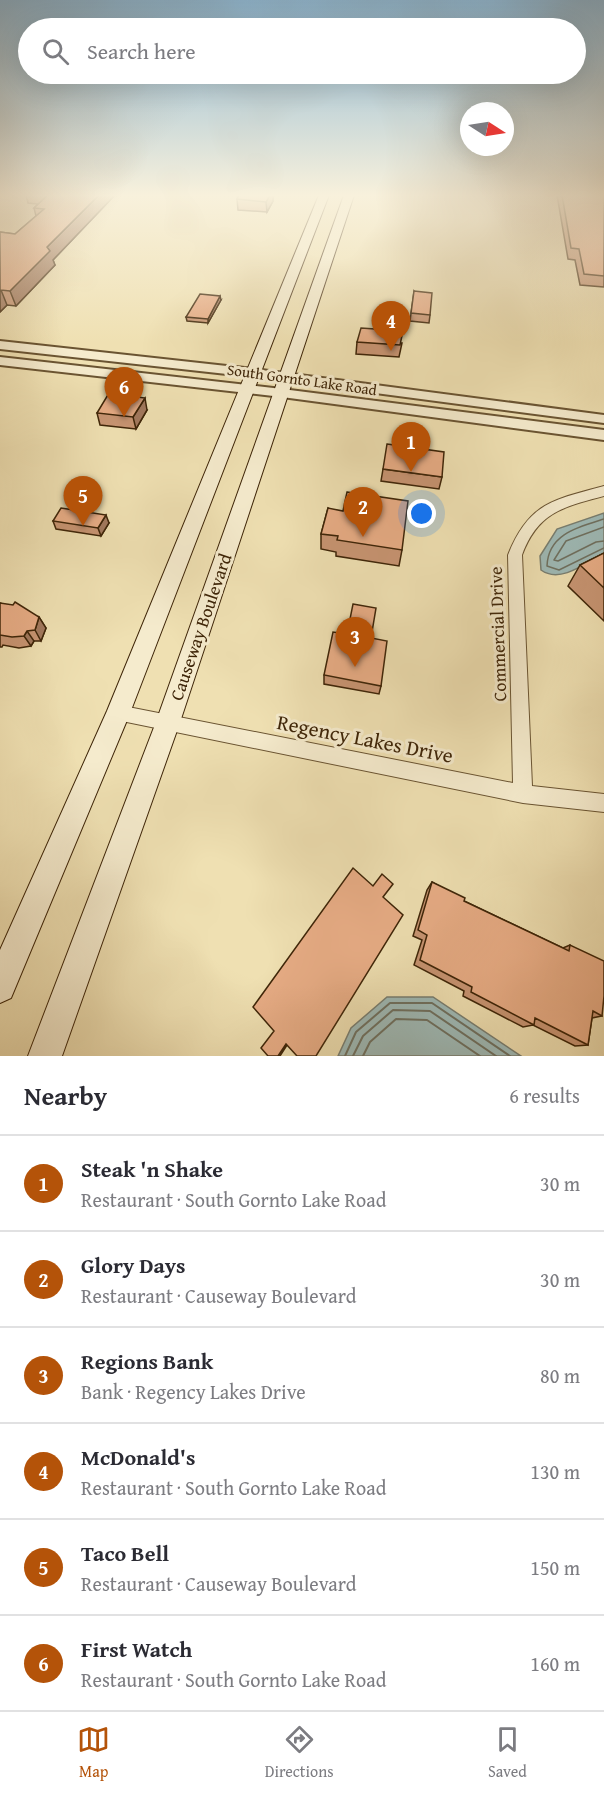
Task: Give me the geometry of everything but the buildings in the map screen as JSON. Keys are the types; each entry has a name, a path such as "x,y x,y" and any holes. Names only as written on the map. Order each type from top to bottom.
{"main road":[{"path":"0,987 118,713 305,244"},
{"name":"Causeway Boulevard","path":"45,1056 168,722 333,244"}],"street":[{"name":"South Gornto Lake Road","path":"0,345 251,381 604,419"},
{"name":"South Gornto Lake Road","path":"0,361 251,381"},
{"name":"South Gornto Lake Road","path":"284,385 604,435"},
{"name":"Commercial Drive","path":"523,794 515,555 520,536 535,517 546,509 604,491"},
{"name":"Regency Lakes Drive","path":"118,713 523,794 604,803"}],"water":[{"path":"604,513 604,553 565,573 548,574 541,570 540,556 557,529"},
{"path":"387,997 433,997 521,1056 338,1056 351,1028"}],"place":[{"name":"McDonald's","path":"391,351"},
{"name":"First Watch","path":"124,417"},
{"name":"Steak 'n Shake","path":"411,472"},
{"name":"Taco Bell","path":"83,526"},
{"name":"Glory Days","path":"363,537"},
{"name":"Regions Bank","path":"355,667"}]}
